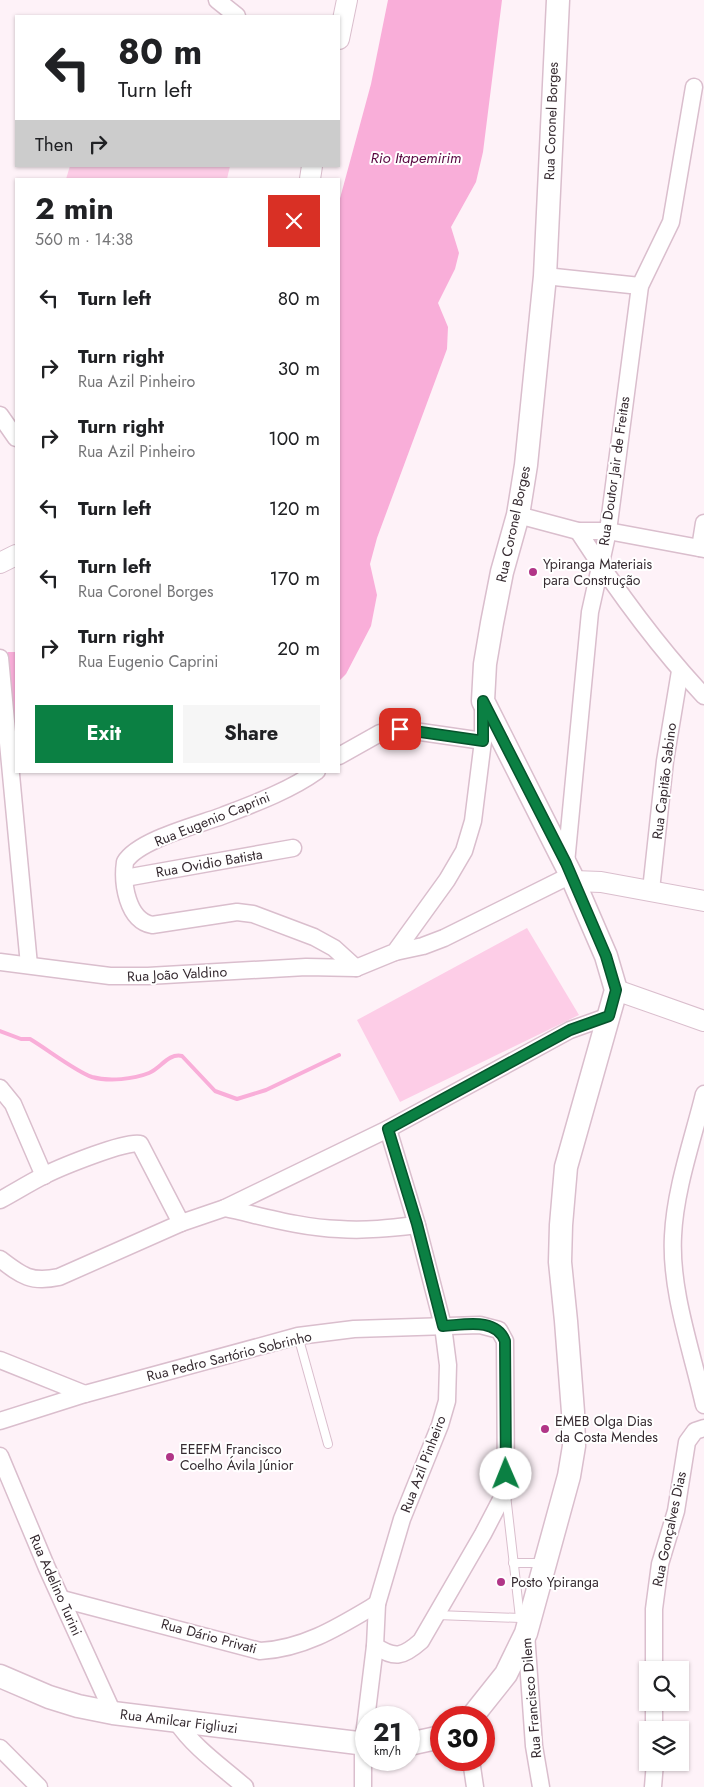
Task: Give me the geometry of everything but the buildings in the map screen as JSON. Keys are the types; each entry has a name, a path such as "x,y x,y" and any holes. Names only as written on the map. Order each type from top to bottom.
{"main road":[{"name":"Rua Coronel Borges","path":"483,701 485,664 492,623 502,572 518,515 526,465 545,276 558,0"},
{"path":"481,1706 506,1674 545,1563 569,1476 574,1446 566,1321 560,1262 566,1167 616,990 606,956 570,873 483,701"},
{"name":"Rua Amilcar Figliuzi","path":"0,1676 71,1704 181,1728 355,1743"}],"street":[{"path":"217,0 236,15"},
{"path":"340,32 347,0"},
{"name":"Rua Doutor Jair de Freitas","path":"570,873 590,612 608,531 640,286 672,222 694,86"},
{"path":"545,276 640,286"},
{"path":"0,415 15,437"},
{"path":"518,515 578,530 608,531 702,548 704,523"},
{"path":"578,530 600,564 680,671 704,696"},
{"path":"0,563 15,556"},
{"path":"0,658 29,965"},
{"name":"Rua Capitão Sabino","path":"651,890 664,762 680,671"},
{"name":"Rua Coronel Borges","path":"395,952 447,880 464,851 473,821 483,741 483,701"},
{"path":"340,755 380,733 400,729 483,741"},
{"name":"Rua Eugenio Caprini","path":"125,878 125,862 134,851 269,796 313,773"},
{"name":"Rua Ovidio Batista","path":"125,878 293,848"},
{"path":"125,878 134,914 145,924 152,925 237,912 253,914 287,926 334,948 356,968 395,952 423,946 444,938 570,873 601,882 704,901"},
{"name":"Rua João Valdino","path":"0,962 110,976 148,976 306,967 356,968"},
{"path":"616,990 704,1021"},
{"path":"0,1259 25,1277 41,1280 59,1276 181,1224 225,1208 388,1129 570,1030 609,1016"},
{"path":"0,1088 13,1104 44,1176"},
{"path":"704,1094 683,1175 672,1235 678,1296 704,1405"},
{"name":"Rua Azil Pinheiro","path":"369,1706 377,1604 402,1519 440,1426 447,1401 448,1365 443,1326 417,1224 388,1129"},
{"path":"0,1200 44,1176 119,1146 136,1142 140,1144 181,1224"},
{"path":"225,1208 312,1226 338,1229 387,1228 417,1224"},
{"name":"Rua Pedro Sartório Sobrinho","path":"0,1421 85,1394 298,1336 354,1329 480,1325 499,1330 505,1341 506,1490"},
{"path":"0,1360 85,1394"},
{"name":"Rua Gonçalves Dias","path":"654,1661 655,1602 660,1564 676,1511 687,1442 695,1431 704,1428"},
{"name":"Rua Adelino Turini","path":"0,1456 47,1568 113,1713"},
{"path":"375,1646 387,1654 401,1656 421,1641 483,1534 506,1490"},
{"name":"Rua Dário Privati","path":"62,1599 260,1651 278,1650 327,1633 377,1604"},
{"name":"Rua Francisco Dilem","path":"523,1625 534,1746 541,1787"},
{"path":"181,1728 245,1787"},
{"path":"0,1748 39,1787"},
{"name":"Rua Azil Pinheiro","path":"363,1787 364,1771"},
{"path":"473,1771 475,1787"},
{"path":"653,1787 654,1771"}],"lane":[{"path":"298,1336 328,1444"},
{"name":"Rua Francisco Dilem","path":"506,1490 513,1563 523,1625"},
{"path":"513,1563 545,1563"},
{"path":"436,1614 523,1625"}],"shaded area":[{"path":"70,167 230,167 227,178 66,178"},
{"path":"527,928 579,1015 400,1102 357,1020"}],"water":[{"name":"Rio Itapemirim","path":"388,0 502,0 483,152 476,182 451,227 459,253 455,269 438,303 448,327 447,349 377,538 370,564 377,595 371,626 346,674 340,680 340,198 371,84"},
{"path":"8,652 15,652 15,743 0,746 0,662"}],"waterway":[{"path":"0,1031 21,1039 30,1039 78,1070 99,1079 121,1079 143,1075 153,1071 173,1057 182,1056 215,1091 237,1099 266,1090 339,1055"}],"place":[{"name":"Ypiranga Materiais para Construção","path":"533,572"},
{"name":"EMEB Olga Dias da Costa Mendes","path":"545,1429"},
{"name":"EEEFM Francisco Coelho Ávila Júnior","path":"170,1457"},
{"name":"Posto Ypiranga","path":"501,1582"}],"route":[{"path":"400,729 425,731 483,741 483,701 572,875 606,956 616,990 609,1016 570,1030 388,1129 417,1224 443,1326 480,1325 493,1327 503,1335 505,1341 506,1474"}]}
